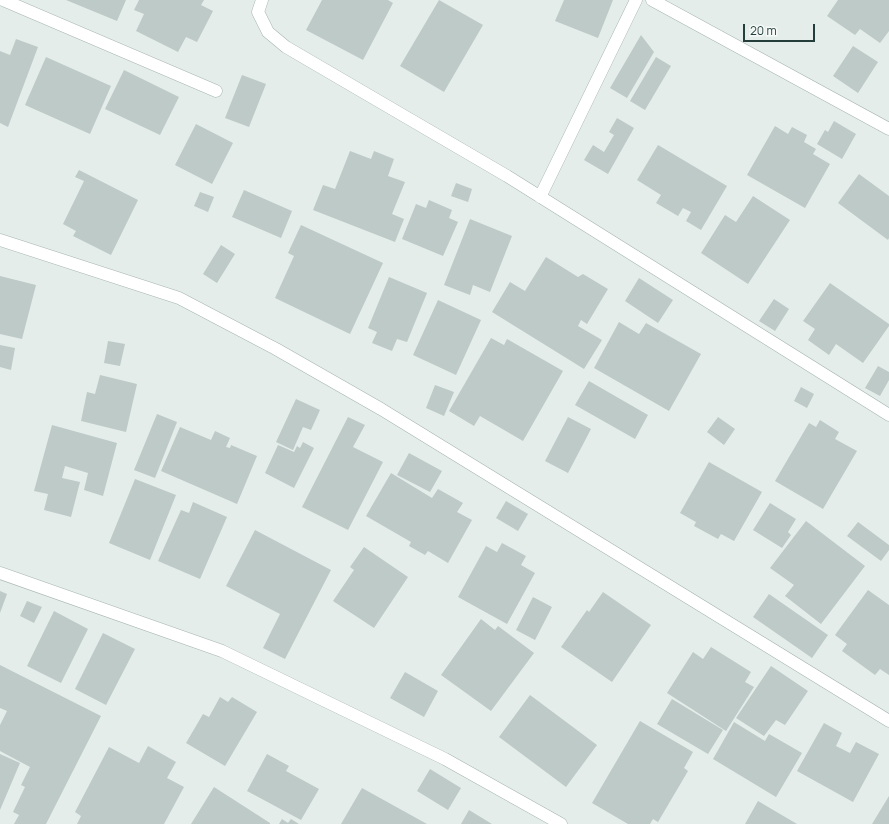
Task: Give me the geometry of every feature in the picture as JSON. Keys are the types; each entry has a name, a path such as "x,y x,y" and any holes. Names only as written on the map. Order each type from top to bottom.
{"street":[{"path":"3,0 216,91"},
{"path":"262,0 258,12 268,32 286,47 507,176 889,415"},
{"path":"540,197 636,0"},
{"path":"652,0 889,129"},
{"path":"0,240 178,298 276,349 388,414 889,720"},
{"path":"0,573 222,652 445,759 561,824"}],"building":[{"path":"66,0 126,0 117,21"},
{"path":"139,0 204,0 201,5 213,11 197,42 186,37 178,52 136,31 144,14 134,10"},
{"path":"322,0 388,0 393,3 363,60 306,30"},
{"path":"439,0 483,25 444,92 400,66"},
{"path":"564,0 613,0 598,38 555,21"},
{"path":"838,0 889,0 889,31 880,43 860,29 855,35 827,16"},
{"path":"641,35 654,52 627,98 610,88"},
{"path":"16,39 38,47 8,127 0,123 0,51 10,55"},
{"path":"853,46 878,62 858,93 833,76"},
{"path":"46,57 111,86 90,134 25,105"},
{"path":"656,57 671,66 645,110 630,101"},
{"path":"124,70 179,97 160,135 105,109"},
{"path":"242,75 266,84 249,127 225,118"},
{"path":"617,118 634,128 608,174 584,160 593,145 604,152 614,135 609,132"},
{"path":"834,121 856,134 842,159 817,144 825,130 828,132"},
{"path":"196,124 233,143 212,184 175,165"},
{"path":"775,126 788,134 792,127 807,135 804,142 816,149 813,154 830,164 805,208 747,175"},
{"path":"658,145 727,186 701,230 686,221 691,212 683,208 678,216 656,203 661,195 637,180"},
{"path":"350,151 371,159 374,151 394,159 388,176 405,182 392,214 404,219 395,242 313,210 323,185 335,189"},
{"path":"79,170 138,200 111,255 73,236 76,231 63,224 84,181 75,177"},
{"path":"859,174 889,196 888,240 838,203"},
{"path":"456,183 472,189 468,202 451,196"},
{"path":"244,190 292,211 281,238 232,217"},
{"path":"200,192 214,197 208,212 194,206"},
{"path":"753,196 790,220 748,284 701,253 725,215 736,222"},
{"path":"429,200 452,210 449,218 458,222 443,256 402,239 416,204 426,208"},
{"path":"470,219 512,236 490,292 473,285 470,295 444,285"},
{"path":"301,225 383,263 350,334 275,298 294,256 288,253"},
{"path":"221,245 235,254 217,283 203,274"},
{"path":"546,257 578,277 583,274 608,289 587,324 581,320 578,326 602,340 584,369 492,312 510,282 525,291"},
{"path":"0,276 36,285 22,339 0,334"},
{"path":"389,277 427,293 407,342 397,339 392,351 372,343 377,332 368,328"},
{"path":"639,278 673,300 658,323 625,301"},
{"path":"830,283 889,324 863,363 836,344 829,355 808,340 815,329 803,321"},
{"path":"774,299 789,309 775,331 759,321"},
{"path":"438,300 481,320 456,375 413,355"},
{"path":"619,322 639,334 646,323 701,354 669,411 594,368"},
{"path":"491,338 504,345 507,339 563,371 523,441 480,416 474,426 449,411"},
{"path":"108,341 125,344 120,366 104,363"},
{"path":"0,345 15,348 11,370 0,367"},
{"path":"878,366 889,372 889,380 880,396 865,388"},
{"path":"100,375 137,384 126,432 81,421 87,392 95,394"},
{"path":"589,381 648,415 635,439 575,405"},
{"path":"435,385 454,392 444,416 426,408"},
{"path":"801,387 814,394 807,408 794,401"},
{"path":"296,399 320,410 311,430 303,427 293,450 276,442"},
{"path":"157,414 177,422 155,478 134,470"},
{"path":"348,417 365,425 353,447 383,462 348,530 302,507"},
{"path":"568,417 591,429 568,473 545,461"},
{"path":"718,417 735,429 724,445 707,432"},
{"path":"820,420 839,432 835,439 857,451 823,509 775,481 809,423 816,427"},
{"path":"52,425 117,443 103,496 84,490 88,473 65,466 62,478 80,482 71,517 44,510 48,494 34,491"},
{"path":"180,427 211,440 215,431 230,438 226,447 230,448 231,445 257,456 237,504 161,471"},
{"path":"303,442 314,448 294,488 265,473 278,445 294,452 297,446 300,448"},
{"path":"409,453 442,471 430,492 397,475"},
{"path":"709,462 762,492 734,541 721,534 718,539 694,526 696,522 680,513"},
{"path":"391,473 432,498 438,489 463,503 457,512 472,520 448,563 428,551 425,555 409,546 411,542 366,516"},
{"path":"135,479 176,495 150,560 109,543"},
{"path":"506,501 528,514 518,531 496,518"},
{"path":"193,502 227,517 200,579 158,561 181,510 189,513"},
{"path":"770,503 796,519 788,532 791,535 782,548 753,530"},
{"path":"806,521 865,566 821,624 785,596 794,585 770,568"},
{"path":"858,522 889,545 889,550 881,561 847,536"},
{"path":"255,530 331,570 285,659 263,648 280,614 226,586"},
{"path":"502,543 526,556 521,565 535,573 507,624 458,597 486,546 497,552"},
{"path":"364,547 408,577 374,628 333,601 354,570 350,567"},
{"path":"868,590 889,605 889,675 880,669 875,675 842,651 847,644 835,635"},
{"path":"0,591 7,594 0,613"},
{"path":"603,592 651,625 612,682 561,647 587,610 589,612"},
{"path":"769,594 828,635 812,658 753,617"},
{"path":"533,597 552,607 535,640 516,630"},
{"path":"27,601 42,607 34,623 20,616"},
{"path":"54,611 88,629 61,683 27,666"},
{"path":"481,619 495,630 498,626 534,653 491,711 441,675"},
{"path":"103,633 135,649 106,705 75,689"},
{"path":"711,647 751,672 745,682 754,687 726,731 667,693 693,652 703,659"},
{"path":"0,665 101,716 46,824 14,824 19,815 13,812 25,787 21,785 30,767 0,751 0,725 7,711 0,708"},
{"path":"771,666 808,691 785,725 776,720 764,736 736,718"},
{"path":"405,672 438,691 424,717 390,698"},
{"path":"530,695 597,745 566,787 499,737"},
{"path":"220,697 228,702 232,697 257,712 225,766 186,743 203,714 209,717"},
{"path":"672,699 723,730 708,754 657,724"},
{"path":"640,721 693,752 684,768 688,771 658,822 653,819 650,824 628,824 592,803"},
{"path":"734,722 765,741 769,734 802,753 776,797 713,759"},
{"path":"824,723 842,733 836,746 850,753 856,742 879,754 853,802 797,771"},
{"path":"148,746 176,762 167,778 184,787 164,824 77,824 81,816 75,812 109,747 139,763"},
{"path":"0,754 20,763 0,810"},
{"path":"267,754 289,766 286,771 319,789 301,820 247,791"},
{"path":"430,769 461,788 448,810 417,791"},
{"path":"214,787 270,823 270,824 191,824"},
{"path":"362,788 427,824 341,824"},
{"path":"889,796 889,824 872,824"},
{"path":"758,801 797,824 745,824"},
{"path":"469,810 492,824 461,824"},
{"path":"282,819 288,823 291,819 299,824 279,824"}]}
